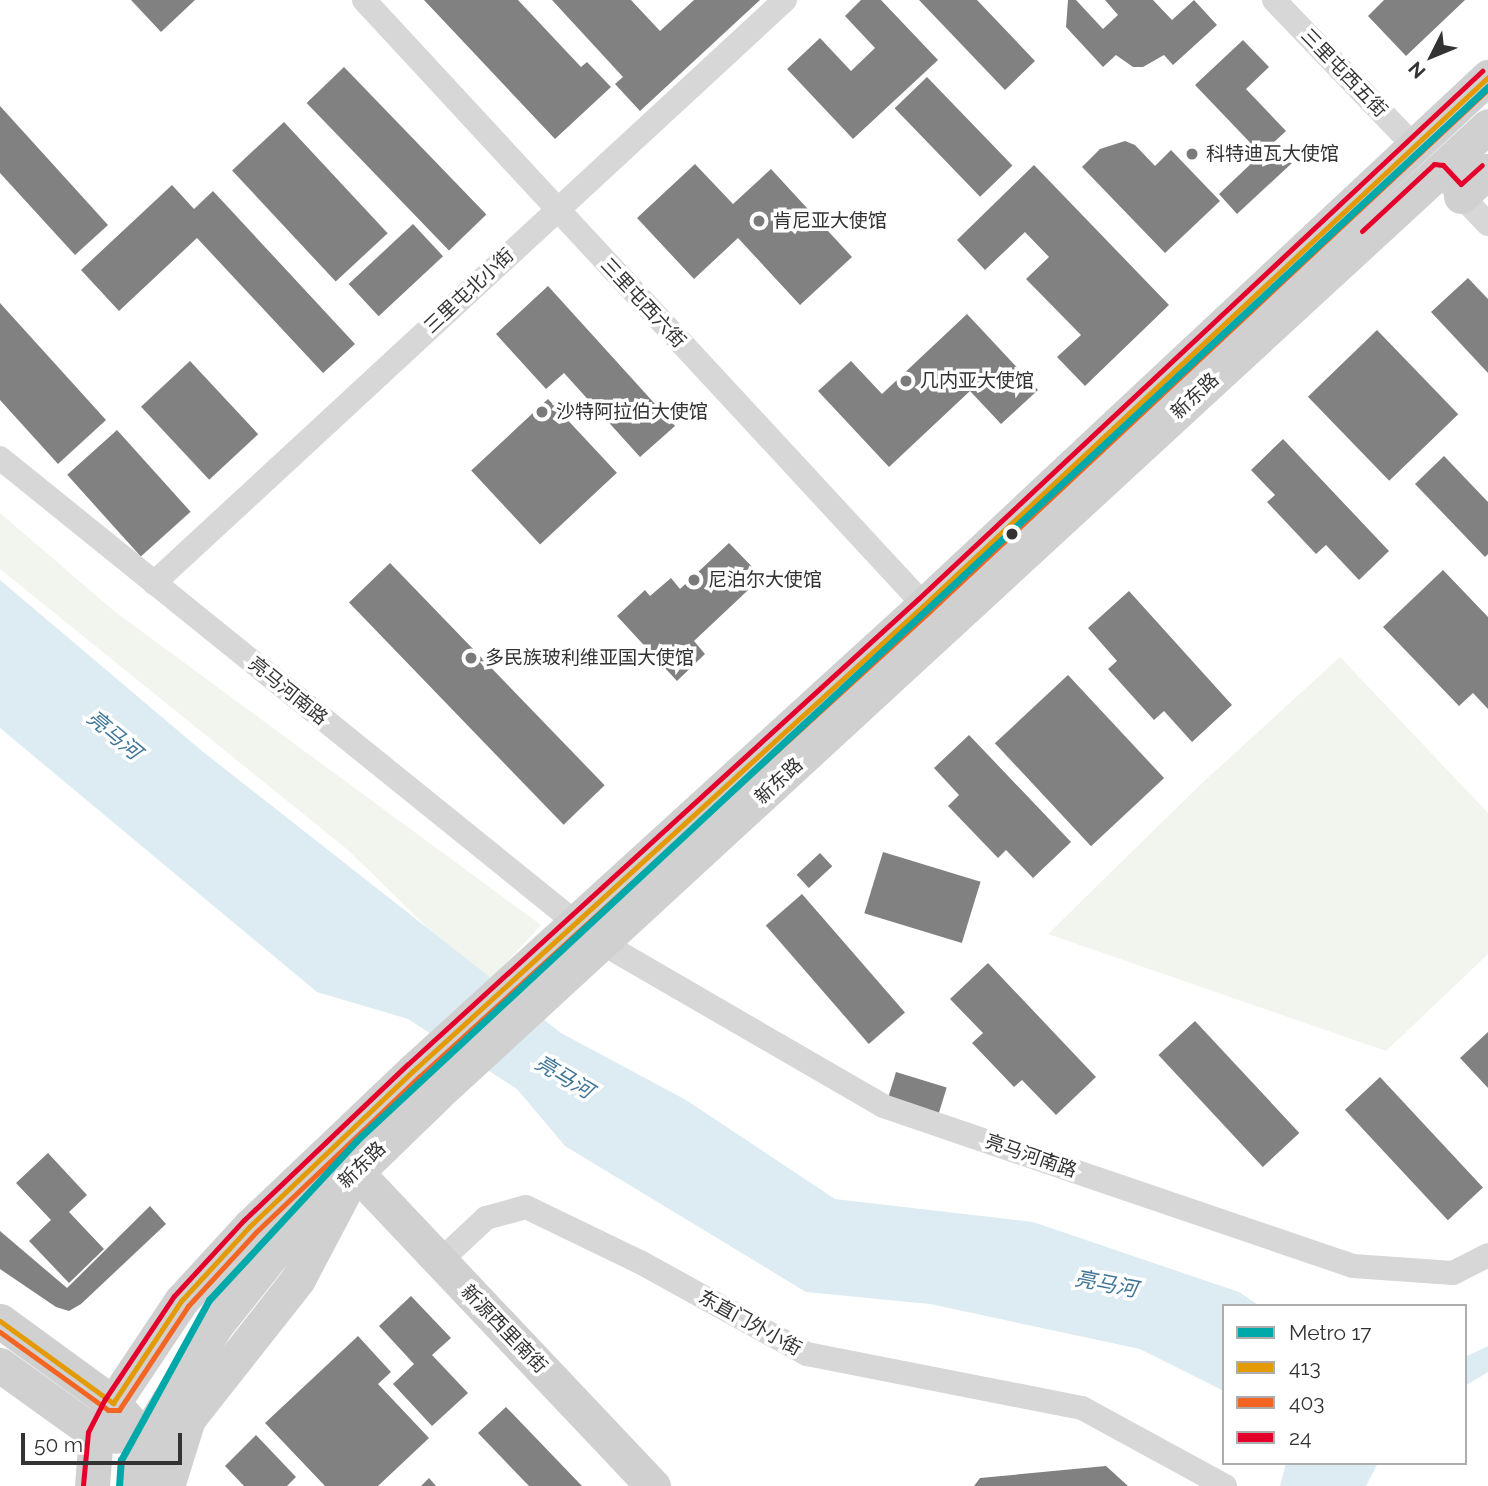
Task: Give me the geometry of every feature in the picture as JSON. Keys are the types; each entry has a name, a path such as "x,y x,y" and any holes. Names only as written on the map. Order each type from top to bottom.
{"main road":[{"name":"新东路","path":"589,933 924,606 1488,77"},
{"name":"新东路","path":"92,1486 85,1426 103,1396 181,1301 250,1226 426,1082 589,933 1450,184 1488,126"},
{"name":"新东路","path":"1450,184 1488,171"},
{"name":"新东路","path":"137,1486 145,1439 216,1325 274,1252 355,1171 426,1082"},
{"name":"新源西里南街","path":"355,1171 653,1486"},
{"path":"167,1486 188,1419 298,1279 355,1171"},
{"path":"0,1321 103,1396 145,1439"},
{"path":"0,1365 85,1426 145,1439"},
{"path":"71,1486 85,1426"}],"street":[{"name":"三里屯西六街","path":"364,0 924,606"},
{"name":"三里屯北小街","path":"153,583 785,0"},
{"name":"三里屯西五街","path":"1274,0 1413,146"},
{"path":"1450,184 1488,224"},
{"name":"亮马河南路","path":"0,458 589,933 883,1106 1353,1266 1453,1273 1488,1255"},
{"name":"东直门外小街","path":"440,1261 486,1218 526,1207 640,1262 807,1354 1082,1408 1209,1482"}],"shaded area":[{"path":"0,513 114,611 541,925 486,985 348,850 0,569"},
{"path":"1340,657 1488,813 1488,954 1386,1051 1048,934 1200,785"}],"water":[{"name":"亮马河","path":"0,580 202,751 561,1033 686,1100 835,1199 1033,1222 1239,1292 1257,1304 1222,1304 1222,1390 1140,1349 930,1304 806,1292 565,1146 517,1089 408,1019 317,992 0,728"},
{"path":"1488,1346 1488,1372 1467,1385 1467,1356"},
{"path":"1285,1465 1377,1465 1366,1486 1280,1486"}],"building":[{"path":"131,0 195,0 161,32"},
{"path":"424,0 518,0 581,67 587,62 611,87 555,139"},
{"path":"552,0 631,0 660,31 694,0 760,0 640,111 615,84 623,77"},
{"path":"861,0 881,0 938,60 853,139 787,69 820,38 851,71 875,48 845,16"},
{"path":"919,0 977,0 1035,61 1005,90"},
{"path":"1068,0 1076,0 1103,29 1118,15 1105,0 1153,0 1172,20 1194,0 1217,25 1173,65 1164,55 1143,67 1133,67 1116,55 1103,67 1066,27"},
{"path":"1384,0 1465,0 1406,56 1368,16"},
{"path":"1243,40 1269,67 1246,89 1286,131 1261,154 1195,85"},
{"path":"344,67 486,214 449,251 307,103"},
{"path":"927,77 1012,165 980,197 895,108"},
{"path":"0,106 108,225 75,255 0,173"},
{"path":"284,122 388,233 336,282 232,170"},
{"path":"1125,141 1135,145 1155,166 1171,150 1220,201 1165,253 1082,167 1100,149"},
{"path":"1257,158 1292,163 1237,214 1219,194"},
{"path":"695,164 733,204 771,169 852,257 800,305 738,238 694,279 637,218"},
{"path":"1034,165 1169,305 1085,386 1057,357 1081,335 1026,279 1049,257 1025,232 985,270 957,240"},
{"path":"172,185 194,209 213,191 355,344 323,373 197,238 119,311 81,270"},
{"path":"413,224 443,256 379,316 349,284"},
{"path":"1468,278 1488,299 1488,373 1431,312"},
{"path":"548,286 675,426 640,457 564,373 546,389 496,334"},
{"path":"0,303 106,420 58,464 0,400"},
{"path":"967,314 1038,390 1001,424 970,391 889,467 818,391 851,361 882,394"},
{"path":"1377,330 1458,414 1389,481 1308,397"},
{"path":"190,361 258,434 209,480 141,407"},
{"path":"548,399 617,473 540,544 471,471"},
{"path":"117,430 191,512 141,557 67,475"},
{"path":"1283,439 1389,551 1359,580 1326,545 1316,554 1267,502 1275,495 1251,470"},
{"path":"1444,456 1488,502 1488,554 1485,557 1415,484"},
{"path":"729,543 762,577 694,641 705,654 677,681 617,616 645,590 650,596 671,578 680,589"},
{"path":"390,563 605,785 564,825 349,603"},
{"path":"1443,570 1488,617 1488,709 1473,693 1459,706 1383,627"},
{"path":"1129,591 1232,705 1192,742 1164,711 1154,720 1108,669 1117,661 1088,628"},
{"path":"1068,675 1164,778 1091,846 995,743"},
{"path":"969,735 1071,842 1033,878 1006,850 998,858 948,806 959,795 934,768"},
{"path":"883,852 981,882 962,943 864,913"},
{"path":"820,853 832,866 809,888 797,875"},
{"path":"802,894 905,1012 869,1044 766,925"},
{"path":"988,963 1096,1077 1056,1115 1022,1080 1014,1087 972,1043 983,1033 950,999"},
{"path":"1195,1021 1299,1133 1263,1167 1158,1055"},
{"path":"1488,1032 1488,1088 1460,1058"},
{"path":"896,1072 947,1087 938,1114 888,1099"},
{"path":"1380,1077 1483,1187 1448,1220 1345,1110"},
{"path":"48,1153 87,1195 69,1212 104,1249 69,1283 29,1241 51,1220 16,1183"},
{"path":"150,1206 166,1224 81,1304 69,1311 56,1307 0,1269 0,1231 67,1288"},
{"path":"411,1296 451,1338 432,1355 468,1393 432,1426 393,1384 414,1364 379,1326"},
{"path":"358,1336 391,1372 378,1384 429,1438 378,1486 325,1486 265,1423"},
{"path":"506,1407 582,1486 529,1486 478,1433"},
{"path":"256,1435 296,1477 287,1486 244,1486 225,1466"},
{"path":"1106,1466 1128,1486 974,1486 980,1478"},
{"path":"429,1478 436,1486 421,1486"}],"metro line":[{"name":"17","path":"119,1486 121,1460 209,1300 356,1141 1488,87"}],"transit line":[{"name":"24","path":"83,1485 88,1432 105,1399 174,1296 244,1220 408,1064 918,599 1482,71"},
{"name":"413","path":"0,1321 113,1403 181,1301 250,1226 414,1070 924,605 1488,77"},
{"name":"403","path":"0,1332 108,1410 119,1410 188,1306 256,1232 420,1076 930,611 1488,89"},
{"name":"24","path":"1362,231 1434,164 1443,165 1461,184 1482,165"}],"place":[{"name":"科特迪瓦大使馆","path":"1192,154"},
{"name":"肯尼亚大使馆","path":"759,221"},
{"name":"几内亚大使馆","path":"906,381"},
{"name":"沙特阿拉伯大使馆","path":"542,412"},
{"name":"尼泊尔大使馆","path":"694,580"},
{"name":"多民族玻利维亚国大使馆","path":"471,658"}]}
